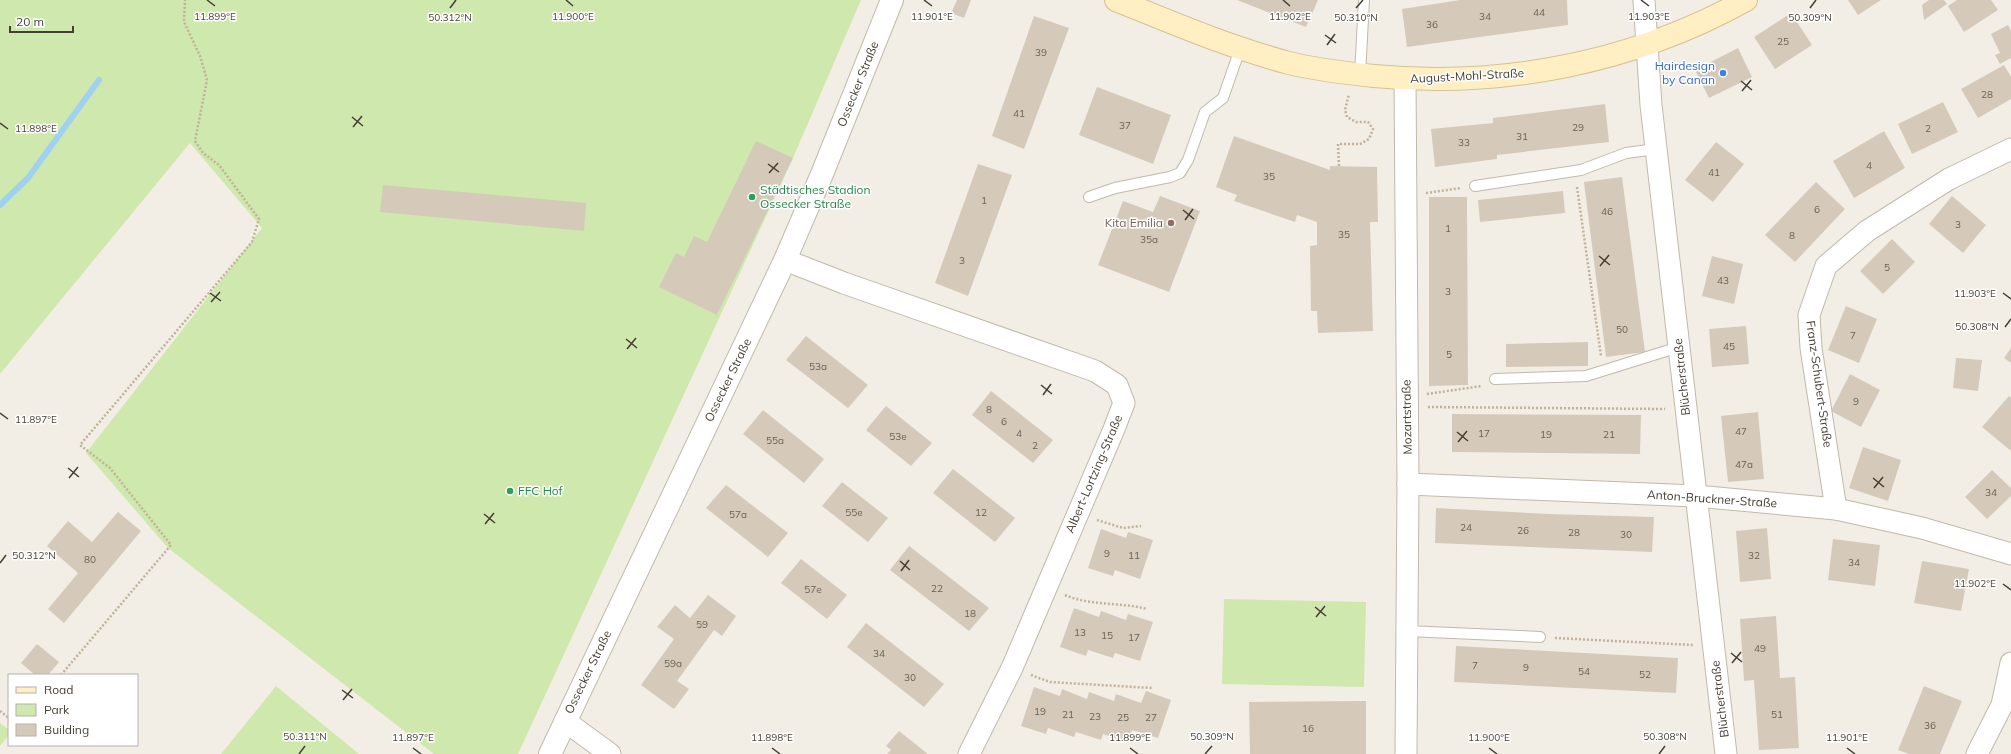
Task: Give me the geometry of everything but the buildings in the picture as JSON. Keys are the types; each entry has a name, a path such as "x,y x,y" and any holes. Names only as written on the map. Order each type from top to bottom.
{"main road":[{"name":"August-Mohl-Straße","path":"1116,0 1240,49 1290,63 1356,74 1405,79 1488,77 1528,73 1587,63 1646,45 1709,20 1746,0"}],"street":[{"name":"Ossecker Straße","path":"550,754 785,260 822,174 892,0"},
{"name":"Blücherstraße","path":"1644,0 1650,105 1726,754"},
{"name":"Mozartstraße","path":"1405,79 1408,484 1406,754"},
{"name":"Franz-Schubert-Straße","path":"1836,509 1812,348 1809,315 1826,266 1867,231 1950,179 2011,149"},
{"name":"Albert-Lortzing-Straße","path":"785,260 844,283 1095,372 1117,385 1124,403 1012,668 969,754"},
{"name":"Anton-Bruckner-Straße","path":"1408,484 1696,496 1836,509 1922,528 2011,554"},
{"path":"1977,754 2002,705 2011,663"},
{"path":"565,721 610,754"}],"lane":[{"path":"1356,74 1364,0"},
{"path":"1089,197 1115,188 1170,177 1180,173 1188,160 1205,112 1223,98 1240,49"},
{"path":"1475,186 1575,171 1626,153 1656,149"},
{"path":"1495,379 1586,376 1679,347"},
{"path":"1407,631 1540,637"}],"path":[{"path":"62,674 170,545 110,468 80,445 252,242 259,219 218,165 203,153 195,141 207,80 200,56 184,22 185,0"},
{"path":"1339,166 1338,144 1360,144 1369,139 1373,129 1368,122 1356,122 1347,117 1345,110 1356,74"},
{"path":"1575,171 1603,370"},
{"path":"1406,194 1437,193 1475,186"},
{"path":"1407,402 1481,387 1495,379"},
{"path":"1407,402 1686,409"},
{"path":"1078,511 1102,523 1123,528 1142,526"},
{"path":"1047,586 1075,599 1131,605 1146,609"},
{"path":"1540,637 1713,646"},
{"path":"1012,668 1050,682 1152,688"},
{"path":"0,711 8,717"}],"green space":[{"name":"Städtisches Stadion Ossecker Straße","path":"0,0 861,0 793,158 518,754 434,754 168,548 86,453 262,228 190,143 0,374"},
{"path":"1224,599 1366,602 1364,687 1222,684"},
{"path":"276,686 359,754 221,754"},
{"path":"0,723 8,729 8,736 0,746"}],"waterway":[{"path":"0,205 28,178 99,80"}],"place":[{"name":"Hairdesign by Canan","path":"1723,73"},
{"name":"Städtisches Stadion Ossecker Straße","path":"752,197"},
{"name":"Kita Emilia","path":"1171,223"},
{"name":"FFC Hof","path":"510,491"}]}
